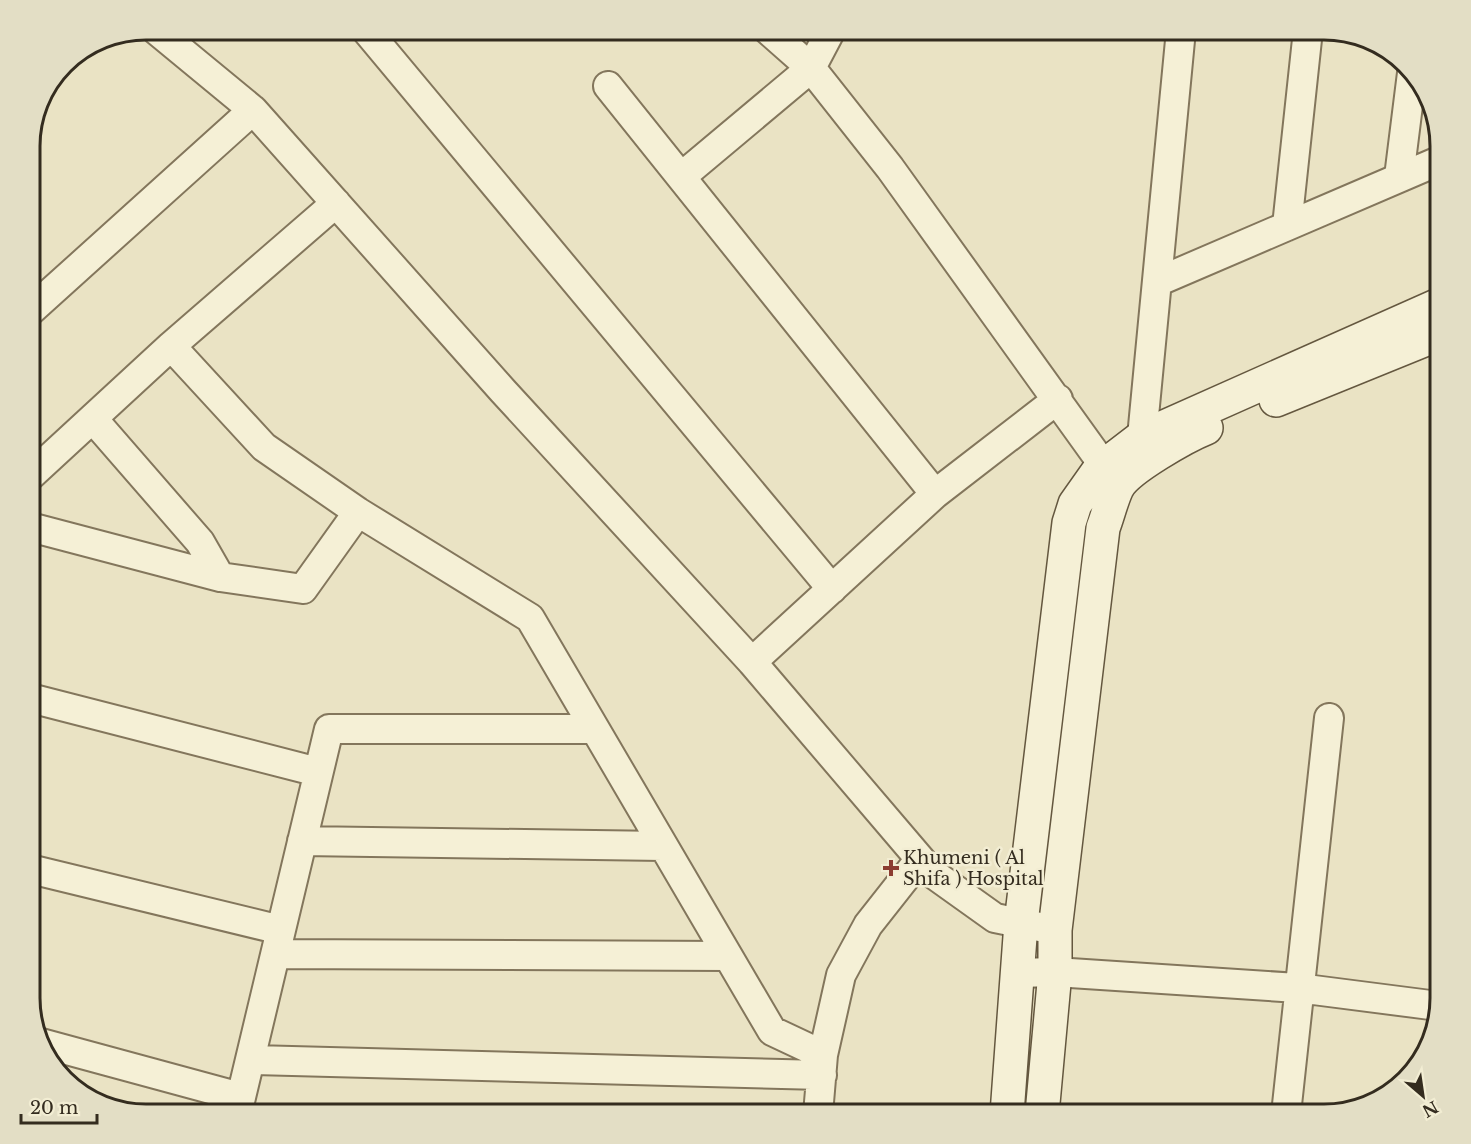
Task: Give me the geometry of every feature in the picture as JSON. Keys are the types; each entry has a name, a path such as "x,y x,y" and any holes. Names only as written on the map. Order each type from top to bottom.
{"main road":[{"path":"1043,1104 1055,972 1055,930 1111,476 1142,436 1430,309"},
{"path":"1008,1104 1021,923 1068,523 1085,486 1147,462 1187,436 1430,337"}],"street":[{"path":"168,40 254,110 503,391 752,662 932,873 995,918 1055,930"},
{"path":"374,40 832,589"},
{"path":"779,40 811,68 890,168 1058,399 1111,476"},
{"path":"681,177 811,68 826,40"},
{"path":"1142,436 1180,40"},
{"path":"1287,226 1307,40"},
{"path":"1399,177 1411,85"},
{"path":"608,86 936,494"},
{"path":"41,301 254,110"},
{"path":"1157,282 1430,164"},
{"path":"41,466 171,346 336,203"},
{"path":"171,346 264,447 358,512 530,618 772,1031 823,1065"},
{"path":"752,662 936,494 1058,399"},
{"path":"93,419 200,542 220,577"},
{"path":"41,530 220,577 303,589 358,512"},
{"path":"41,701 318,772"},
{"path":"1287,1104 1329,718"},
{"path":"239,1104 329,729 594,729"},
{"path":"302,841 663,846"},
{"path":"819,1104 823,1065 841,975 868,925 920,859"},
{"path":"41,872 279,942 728,956"},
{"path":"1017,973 1055,972 1298,988 1430,1005"},
{"path":"53,1047 233,1104"},
{"path":"250,1060 823,1065"}],"place":[{"name":"Khumeni ( Al Shifa ) Hospital","path":"891,868"}]}
